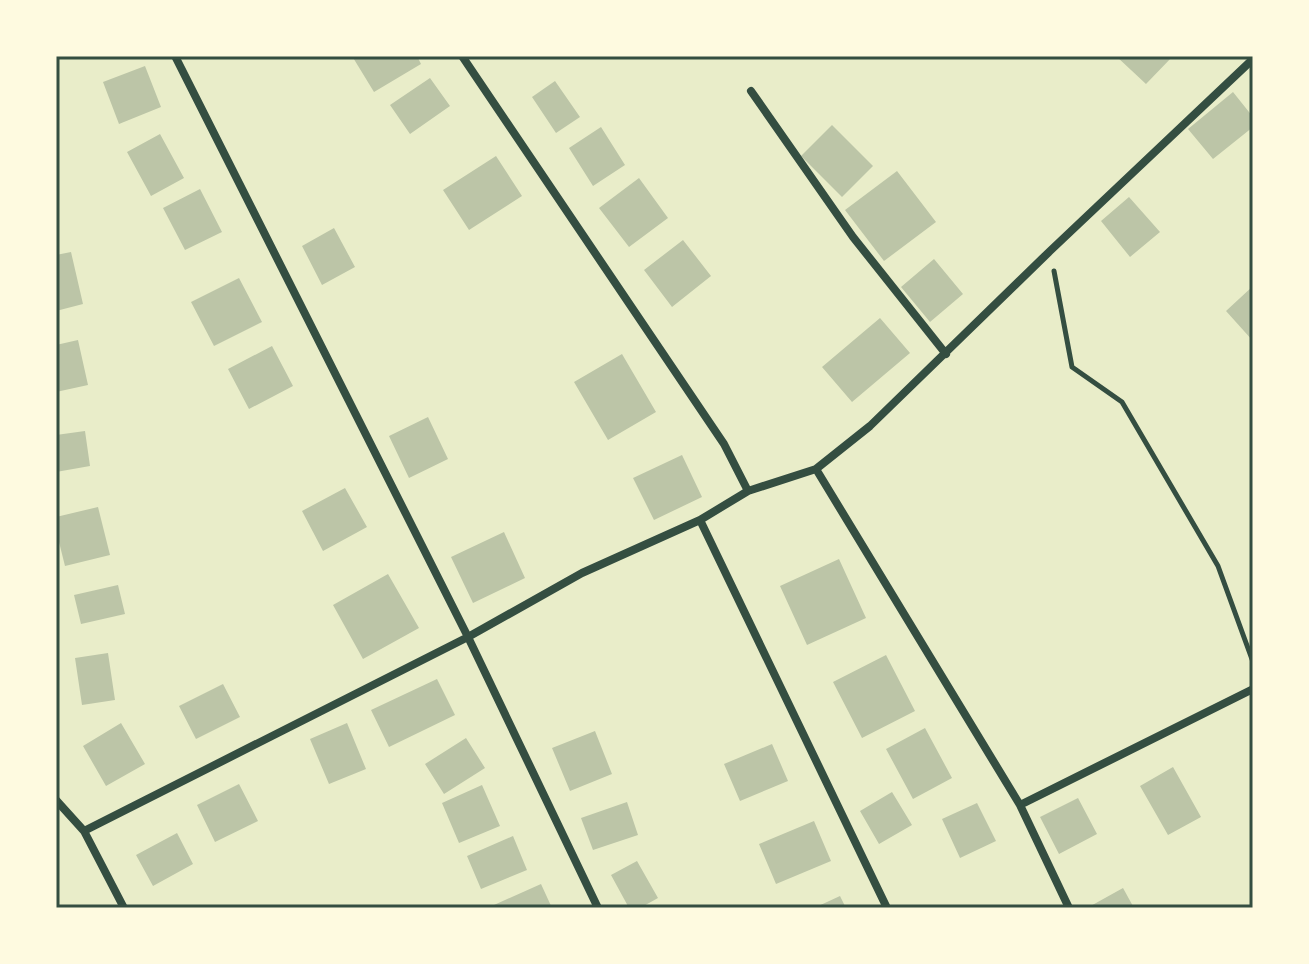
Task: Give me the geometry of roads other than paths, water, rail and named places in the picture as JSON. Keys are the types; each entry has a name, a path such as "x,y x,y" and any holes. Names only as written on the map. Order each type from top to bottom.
{"street":[{"path":"175,56 468,637 598,908"},
{"path":"462,56 724,444 748,491"},
{"path":"84,831 468,637 582,573 700,520 748,491 816,469 870,426 1253,59"},
{"path":"751,91 853,237 946,354"},
{"path":"816,469 1020,805 1069,908"},
{"path":"700,520 887,908"},
{"path":"1020,805 1253,689"},
{"path":"56,800 84,831 124,908"}]}
